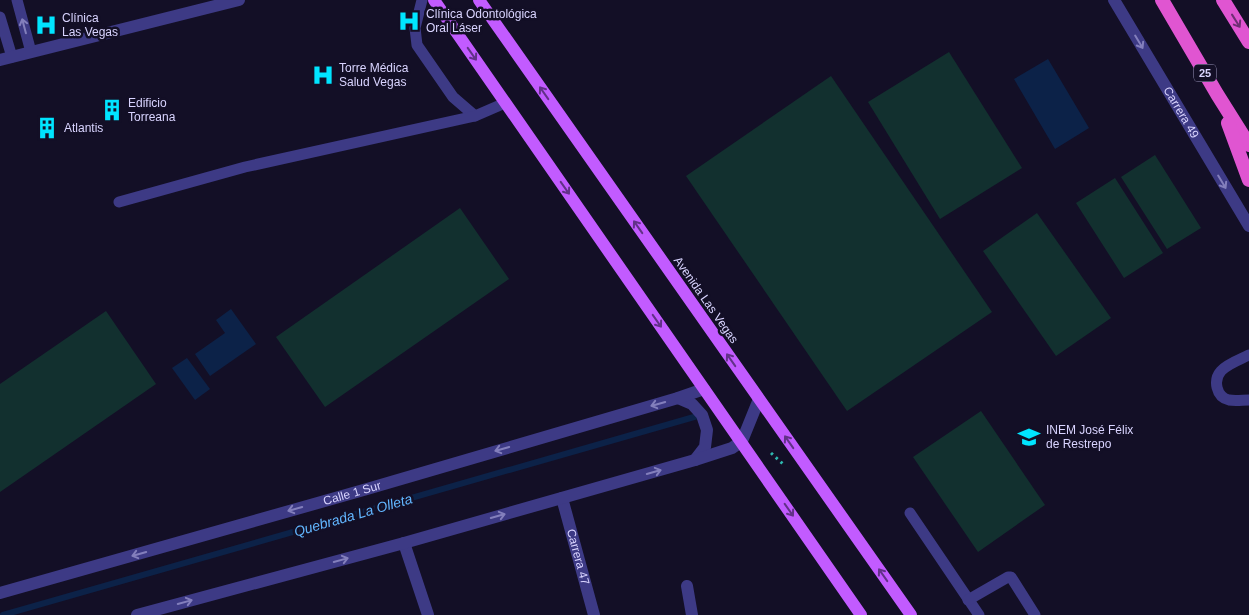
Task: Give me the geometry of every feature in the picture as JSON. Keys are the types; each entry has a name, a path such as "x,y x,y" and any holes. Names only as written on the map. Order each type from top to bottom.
{"highway":[{"name":"25","path":"1162,0 1249,145"},
{"path":"1223,0 1249,42"},
{"path":"1217,94 1249,180"}],"main road":[{"path":"434,0 861,615"},
{"name":"Avenida Las Vegas","path":"479,0 911,615"}],"street":[{"path":"6,58 238,0"},
{"name":"Carrera 49","path":"1114,0 1249,226"},
{"name":"Calle 1 Sur","path":"0,593 367,489 704,389"},
{"path":"678,398 692,404 702,415 707,430 705,447 695,460"},
{"path":"138,615 404,543 732,448 742,441 759,400"},
{"name":"Carrera 47","path":"562,498 594,615"},
{"path":"404,543 428,615"},
{"path":"687,586 692,615"}],"lane":[{"path":"17,0 31,52"},
{"path":"422,0 415,28 417,45 453,97 475,116"},
{"path":"0,17 6,58"},
{"path":"453,97 456,120"},
{"path":"119,202 245,167 475,116 506,102"},
{"path":"1249,354 1221,370 1216,379 1216,387 1222,396 1228,400 1249,400"},
{"path":"910,513 979,615"},
{"path":"968,600 1011,577 1036,615"}],"green space":[{"path":"949,52 1022,168 940,219 868,102"},
{"path":"831,76 992,312 847,411 686,176"},
{"path":"1155,155 1201,228 1167,249 1121,177"},
{"path":"1115,178 1163,253 1124,278 1076,203"},
{"path":"460,208 509,279 325,407 276,337"},
{"path":"1037,213 1111,318 1056,356 983,251"},
{"path":"106,311 156,384 0,492 0,384"},
{"path":"981,411 1045,505 978,552 913,457"}],"water":[{"path":"1048,59 1089,128 1055,149 1014,79"},
{"path":"231,309 256,344 210,376 195,354 225,333 216,320"},
{"path":"187,358 210,389 195,400 172,368"}],"waterway":[{"name":"Quebrada La Olleta","path":"3,615 701,415"}],"place":[{"name":"Clínica Odontológica Oral Láser","path":"409,21"},
{"name":"Clínica Las Vegas","path":"46,25"},
{"name":"Torre Médica Salud Vegas","path":"323,75"},
{"name":"Edificio Torreana","path":"112,110"},
{"name":"Atlantis","path":"47,128"},
{"name":"INEM José Félix de Restrepo","path":"1029,437"}]}
